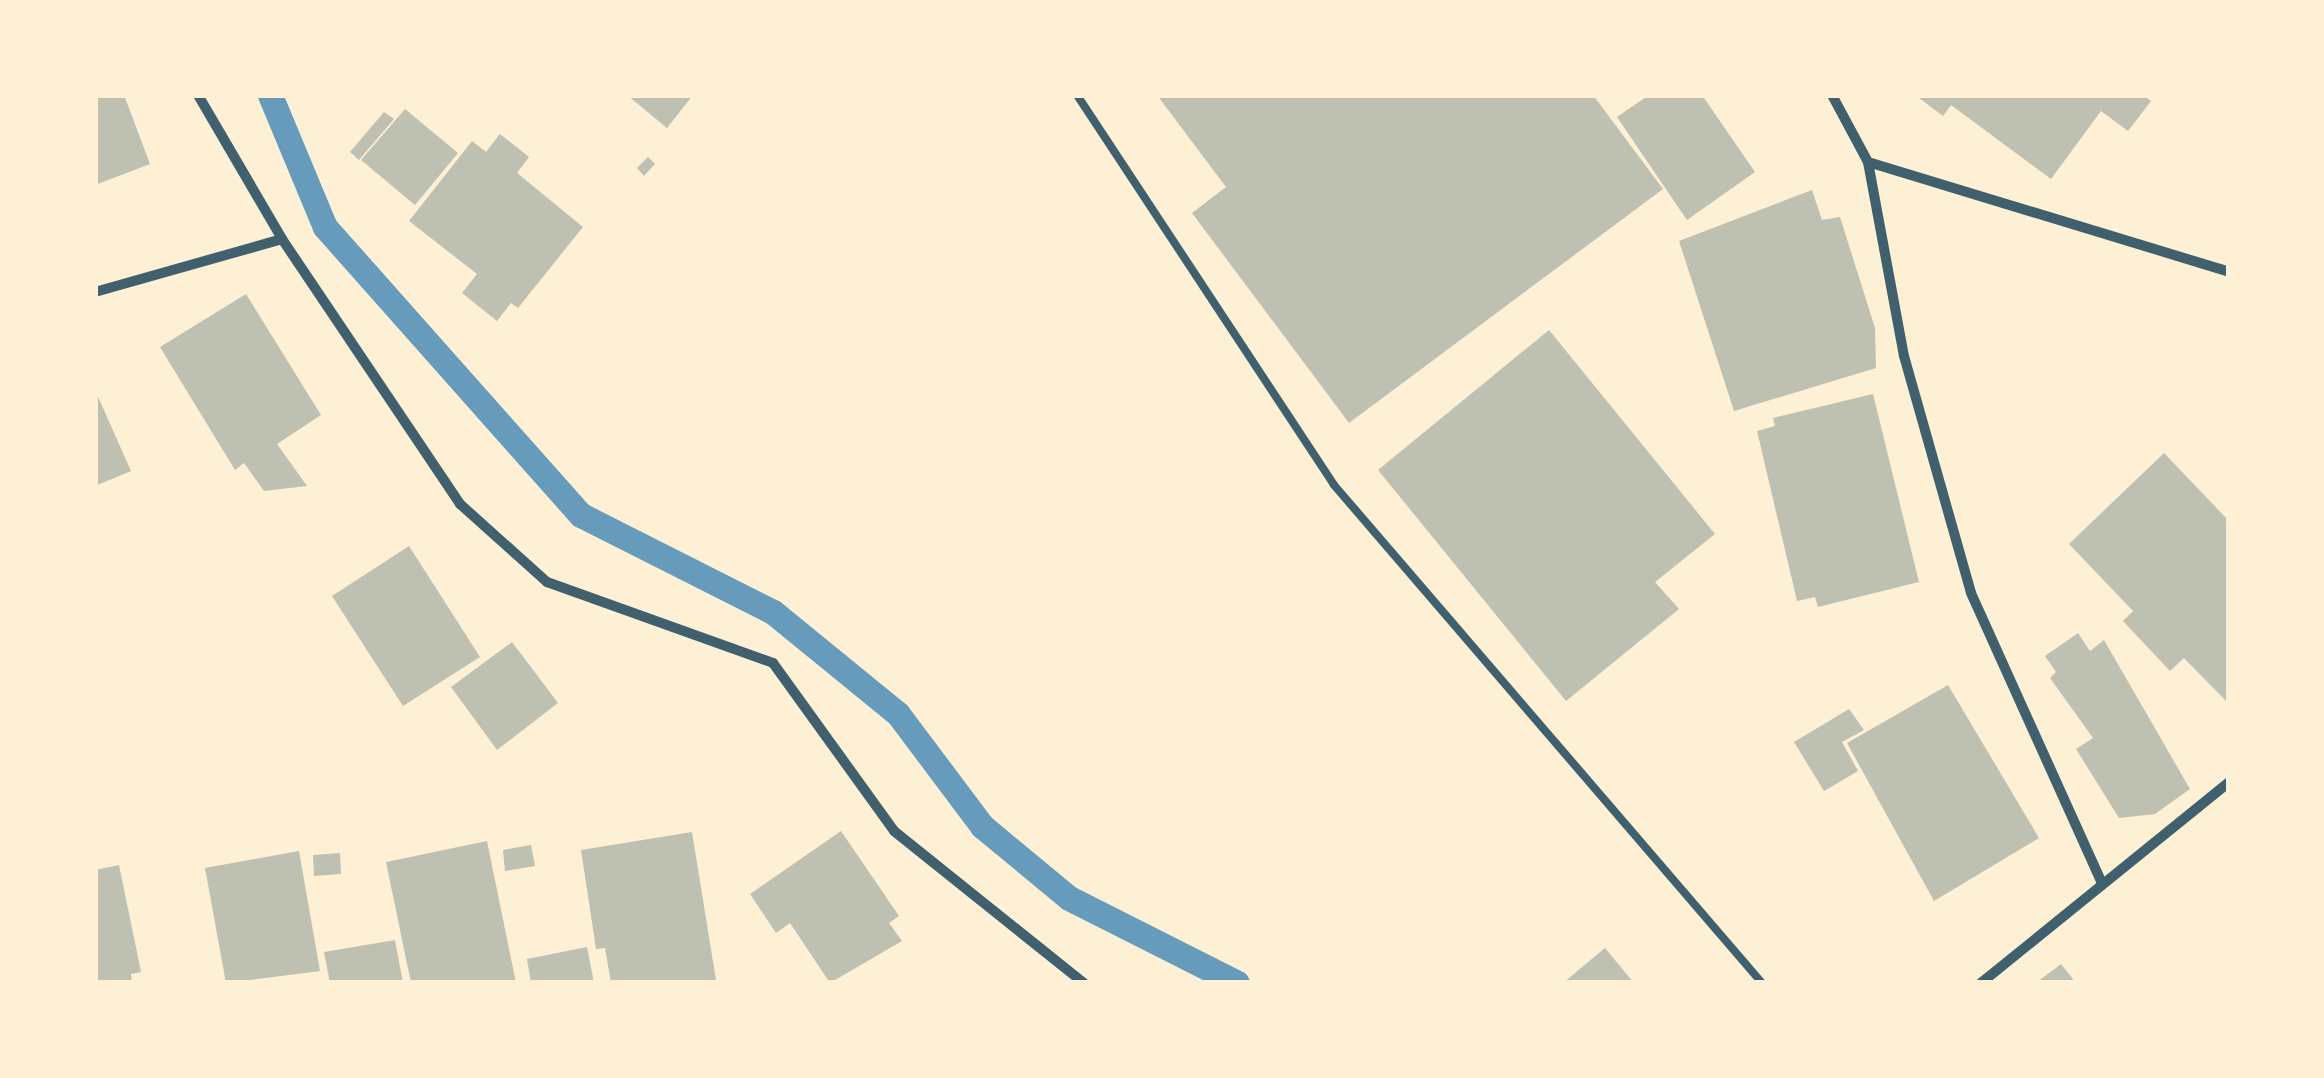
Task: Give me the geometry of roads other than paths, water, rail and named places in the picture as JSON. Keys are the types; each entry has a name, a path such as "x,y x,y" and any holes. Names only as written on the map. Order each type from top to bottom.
{"street":[{"path":"198,95 282,239 460,504 546,582 773,664 894,832 1084,983"},
{"path":"1832,95 1868,162 1904,356 1971,593 2102,883"},
{"path":"1868,162 2229,272"},
{"path":"95,292 282,239"},
{"path":"1981,983 2229,782"}],"lane":[{"path":"1076,95 1334,485 1762,983"}],"waterway":[{"path":"270,95 325,227 581,515 773,612 898,714 982,826 1069,898 1237,983"}]}
